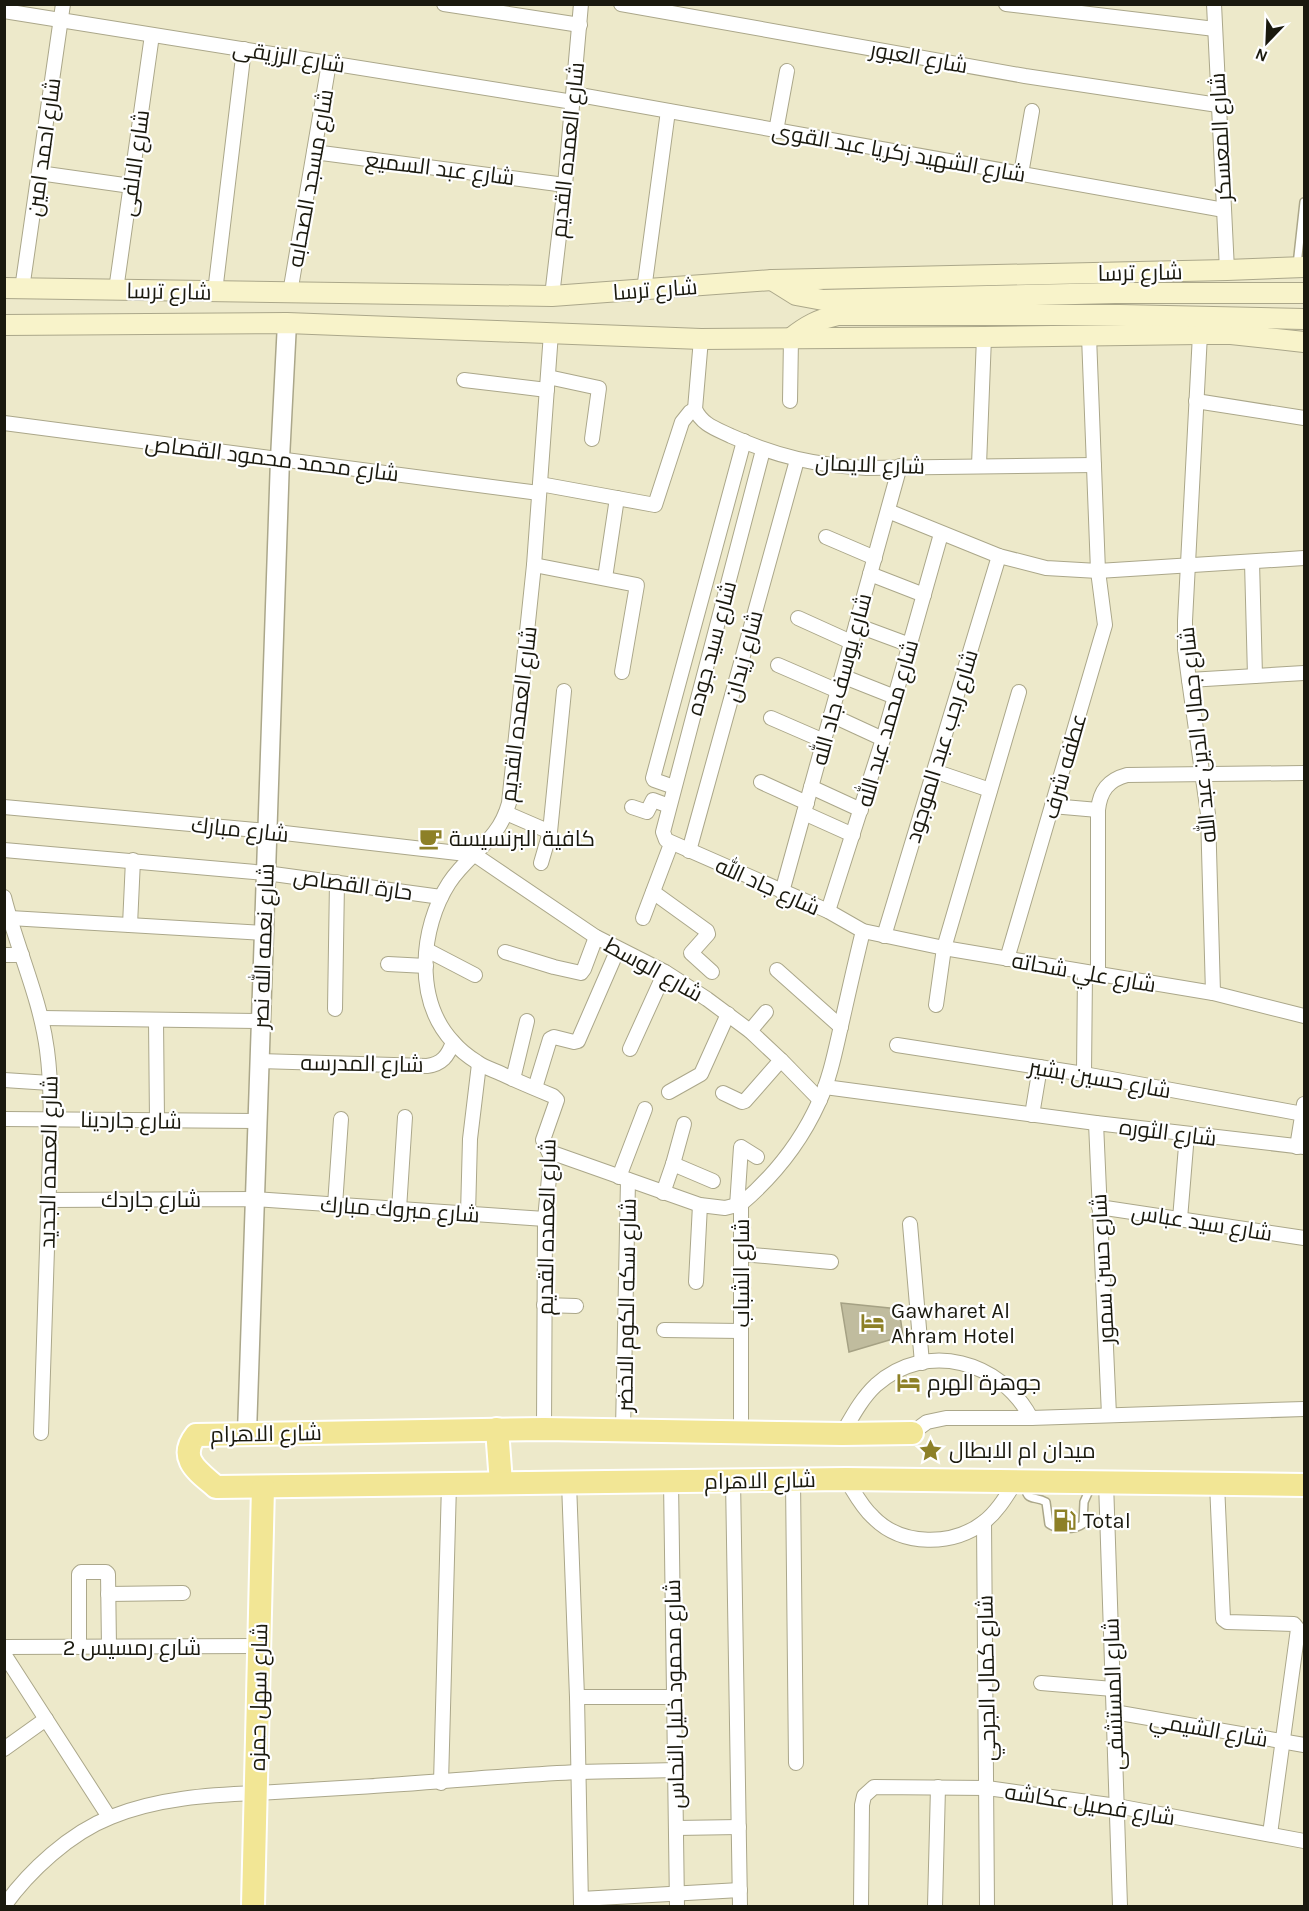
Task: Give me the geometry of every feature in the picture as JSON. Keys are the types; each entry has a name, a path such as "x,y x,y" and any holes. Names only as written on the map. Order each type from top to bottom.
{"main road":[{"name":"شارع ترسا","path":"13,288 552,296 772,280 1300,267"},
{"path":"772,280 796,295 823,300 1115,293 1305,293"},
{"path":"791,339 804,327 838,315 1120,315 1305,319"},
{"name":"شارع ترسا","path":"4,325 287,323 701,339 1231,334 1305,342"},
{"path":"497,1429 501,1484"},
{"name":"شارع الاهرام","path":"912,1433 544,1429 247,1433 196,1435 189,1448 191,1462 195,1469 216,1487 846,1479 1305,1485"},
{"name":"شارع سهل حمزه","path":"253,1906 263,1487"}],"street":[{"name":"شارع احمد امين","path":"13,288 39,173 63,4"},
{"path":"444,4 580,25"},
{"name":"شارع العمده القديم","path":"552,296 565,184 581,4"},
{"name":"شارع العبور","path":"621,4 1024,76 1218,105"},
{"path":"1006,4 1215,29"},
{"name":"شارع المعسكر","path":"1214,4 1227,270"},
{"name":"شارع الرزيقى","path":"4,11 329,63 573,98"},
{"name":"شارع الالفى","path":"116,290 152,35"},
{"path":"215,292 244,49"},
{"name":"شارع مسجد الصحابه","path":"290,293 329,63"},
{"path":"776,131 787,71"},
{"name":"شارع الشهيد زكريا عبد القوى","path":"573,98 668,111 1224,210"},
{"path":"644,290 668,111"},
{"path":"1021,174 1032,111"},
{"name":"شارع عبد السميع","path":"314,152 565,184"},
{"path":"39,173 131,186"},
{"name":"شارع نعمه الله نصر","path":"247,1433 280,459 287,323"},
{"name":"شارع العمده القديم","path":"544,1429 545,1220 551,1159 543,1140 557,1100 553,1096 479,1064 453,1042 441,1025 433,1006 426,966 431,922 441,897 450,881 496,832 506,813 513,769 534,565 551,333"},
{"name":"شارع جمال الدين عبد الله","path":"1200,334 1185,649 1209,834 1213,993"},
{"name":"عطفه شرف","path":"1007,958 1106,626 1098,571 1089,336"},
{"path":"979,465 984,338"},
{"path":"695,409 701,339"},
{"path":"790,401 791,339"},
{"path":"464,380 599,388 592,439"},
{"path":"1196,401 1305,418"},
{"name":"شارع محمد محمود القصاص","path":"4,423 656,504 682,422 695,409"},
{"name":"شارع الايمان","path":"695,409 703,422 763,450 797,460 831,466 866,468 1094,465"},
{"path":"675,787 653,778 744,441"},
{"name":"شارع سيد جوده","path":"671,844 663,835 669,806 763,450"},
{"name":"شارع زيدان","path":"689,851 797,460"},
{"name":"شارع يوسف جاد الله","path":"782,892 900,466"},
{"path":"605,578 617,498"},
{"path":"888,511 999,556 1047,568 1098,571 1305,558"},
{"name":"شارع محمد عبد الله","path":"828,911 883,739 941,534"},
{"path":"826,537 875,558"},
{"name":"شارع رجب عبد الموجود","path":"884,936 999,556"},
{"path":"1252,562 1255,676"},
{"path":"534,565 638,586 622,672"},
{"path":"870,574 924,595"},
{"path":"798,618 851,642"},
{"path":"856,625 909,645"},
{"path":"778,665 838,691"},
{"path":"1189,680 1305,673"},
{"path":"842,676 895,697"},
{"path":"541,863 550,832 564,691"},
{"path":"936,1005 944,948 1019,692"},
{"path":"831,715 883,739"},
{"path":"771,718 824,741"},
{"path":"934,771 990,790"},
{"path":"1084,1074 1092,973 1098,810 1103,791 1109,783 1127,775 1305,774"},
{"path":"761,782 853,835"},
{"path":"811,787 861,810"},
{"path":"632,807 647,812 653,800 669,806"},
{"path":"1052,806 1098,810"},
{"name":"شارع مبارك","path":"4,807 267,831 475,855"},
{"path":"506,813 550,832"},
{"path":"643,918 671,844"},
{"name":"شارع جاد الله","path":"671,844 828,911 863,932"},
{"name":"حارة القصاص","path":"4,850 266,873 441,897"},
{"name":"شارع الوسط","path":"475,855 596,937 664,972 728,1014 823,1094"},
{"path":"130,925 132,860"},
{"path":"335,1009 337,882"},
{"path":"653,892 707,931 708,934 691,954 712,972"},
{"name":"شارع العمده الجديد","path":"4,897 42,1018 48,1051 50,1120 41,1432"},
{"path":"10,918 263,933"},
{"name":"شارع علي شحاته","path":"863,932 944,948 1213,993 1305,1016"},
{"name":"شارع الشباب","path":"741,1432 742,1254 739,1205 769,1178 793,1149 823,1094 863,932"},
{"path":"505,952 580,973 584,969 596,937"},
{"path":"535,1088 550,1039 555,1037 578,1041 618,949"},
{"path":"427,950 475,975"},
{"path":"4,955 22,955"},
{"path":"388,964 426,966"},
{"path":"777,970 841,1027"},
{"path":"630,1048 664,972"},
{"path":"750,1031 766,1012"},
{"path":"669,1092 701,1074 728,1014"},
{"path":"42,1018 261,1021"},
{"path":"156,1020 157,1121"},
{"path":"513,1078 527,1021"},
{"name":"شارع المدرسه","path":"259,1061 427,1066 447,1056 453,1042"},
{"name":"شارع حسين بشير","path":"897,1045 1304,1109"},
{"path":"723,1093 742,1102 745,1101 781,1060"},
{"path":"468,1214 470,1139 479,1064"},
{"path":"1032,1115 1040,1067"},
{"path":"4,1080 50,1083"},
{"name":"شارع الثوره","path":"823,1094 1032,1115 1301,1147"},
{"name":"شارع سكه الكوم الاخضر","path":"623,1430 623,1179 645,1109"},
{"path":"1301,1147 1304,1109"},
{"path":"399,1209 405,1117"},
{"name":"شارع جاردينا","path":"4,1119 257,1121"},
{"path":"335,1205 340,1119"},
{"path":"663,1193 684,1124"},
{"name":"شارع حسن سمور","path":"1096,1124 1109,1415"},
{"path":"1180,1219 1187,1134"},
{"path":"550,1152 700,1205 725,1208 739,1205 741,1147 757,1156"},
{"path":"673,1164 714,1181"},
{"name":"شارع مبروك مبارك","path":"254,1199 545,1220"},
{"name":"شارع جاردك","path":"48,1200 254,1199"},
{"path":"696,1282 700,1205"},
{"name":"شارع سيد عباس","path":"1099,1207 1305,1238"},
{"path":"910,1224 922,1363"},
{"path":"742,1254 831,1262"},
{"path":"544,1305 576,1306"},
{"path":"664,1330 741,1331"},
{"path":"842,1434 855,1411 877,1384 906,1367 942,1361 962,1363 981,1369 998,1379 1013,1392 1031,1418"},
{"path":"912,1433 936,1419 1305,1409"},
{"path":"846,1479 861,1505 875,1520 891,1531 910,1538 929,1540 949,1539 968,1532 984,1522 1020,1481"},
{"path":"733,1480 740,1906"},
{"path":"793,1480 796,1763"},
{"name":"شارع محمود خليل النحاس","path":"671,1481 677,1900"},
{"name":"شارع المستشفى","path":"1100,1482 1113,1689 1122,1906"},
{"path":"569,1483 577,1697 581,1903 677,1900 740,1890"},
{"path":"441,1783 449,1484"},
{"path":"1217,1484 1223,1619 1227,1622 1294,1624 1298,1629 1270,1834"},
{"name":"شارع كمال الجرحي","path":"984,1522 987,1906"},
{"path":"79,1647 80,1573 108,1572 109,1647"},
{"path":"108,1594 183,1593"},
{"name":"شارع رمسيس 2","path":"4,1647 259,1646"},
{"path":"4,1654 109,1817"},
{"path":"1041,1683 1113,1689"},
{"path":"577,1697 674,1697"},
{"name":"شارع الشيمي","path":"1114,1712 1305,1745"},
{"path":"4,1749 46,1719"},
{"path":"4,1906 41,1863 72,1839 109,1817 179,1799 217,1794 441,1783 579,1772 675,1770"},
{"name":"شارع فصيل عكاشه","path":"861,1906 862,1805 867,1792 874,1787 987,1788 1118,1806 1305,1841"},
{"path":"935,1906 938,1787"},
{"path":"676,1828 739,1827"}],"lane":[{"path":"1300,267 1305,202"},
{"path":"1020,1481 1030,1498 1046,1502 1049,1524 1057,1528 1075,1528 1083,1524 1084,1502 1088,1489 1100,1482"}],"building":[{"name":"Gawharet Al Ahram Hotel","path":"841,1303 899,1309 903,1336 849,1352"}],"place":[{"name":"كافية البرنسيسة","path":"431,838"},
{"name":"Gawharet Al Ahram Hotel","path":"873,1323"},
{"name":"جوهرة الهرم","path":"909,1382"},
{"name":"ميدان ام الابطال","path":"931,1450"},
{"name":"Total","path":"1065,1520"}]}
